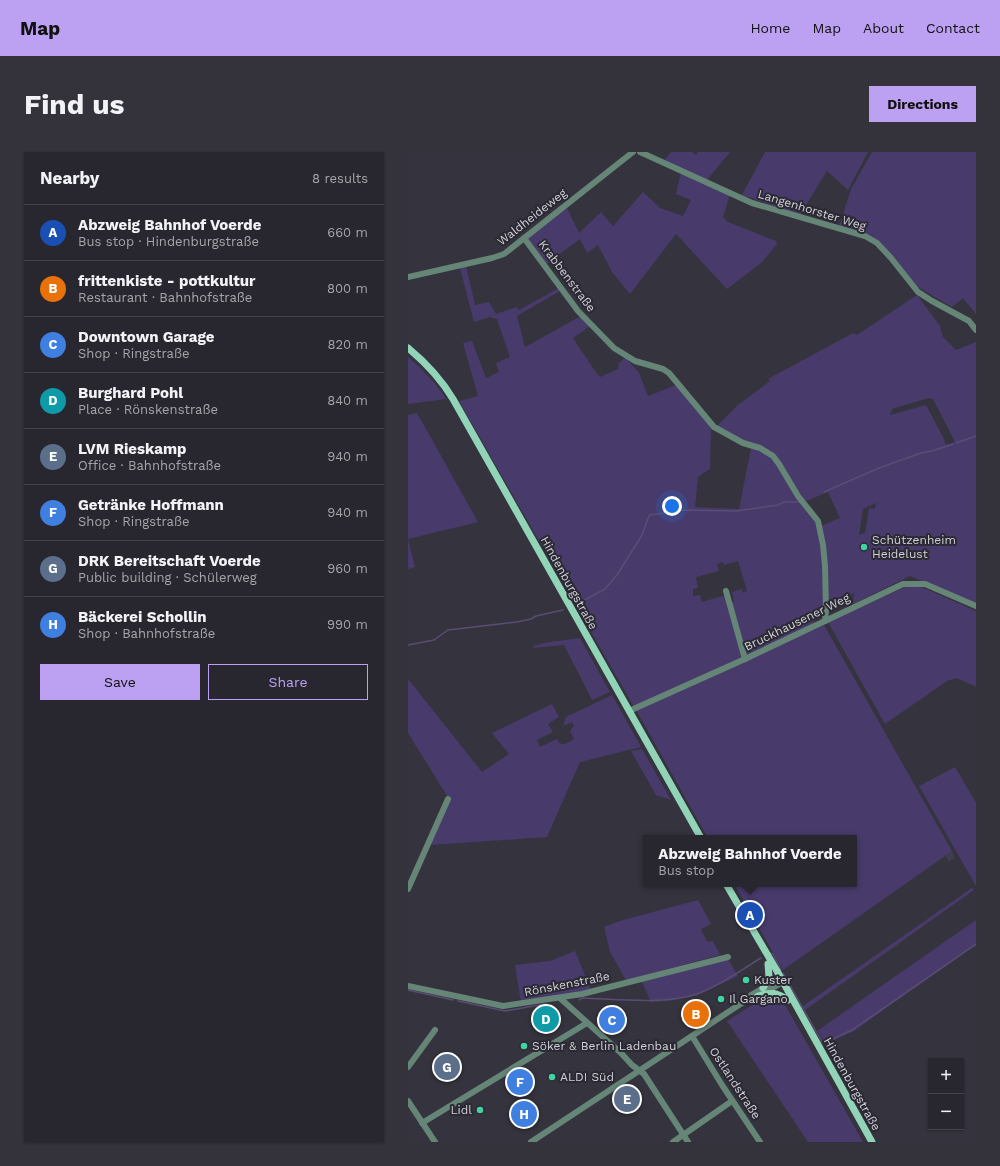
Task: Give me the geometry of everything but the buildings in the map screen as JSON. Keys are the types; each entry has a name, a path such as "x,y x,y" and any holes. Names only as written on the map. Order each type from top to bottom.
{"main road":[{"name":"Hindenburgstraße","path":"408,348 425,362 441,380 453,399 698,835"},
{"name":"Hindenburgstraße","path":"728,887 872,1142"},
{"name":"Hindenburgstraße","path":"750,926 759,947 768,964 780,981 788,1000 812,1036"},
{"path":"763,988 769,977 768,964"},
{"path":"758,996 767,993 778,993 788,1000"}],"street":[{"name":"Waldheideweg","path":"408,277 504,254 633,152"},
{"name":"Langenhorster Weg","path":"640,152 752,203 865,236 877,243 918,292 969,321 976,330"},
{"name":"Krabbenstraße","path":"524,238 578,311 614,348 635,361 669,373 714,427 743,443 766,451 779,464 798,496 818,521 823,545 825,566 825,621"},
{"name":"Bruckhausener Weg","path":"629,711 745,659 903,584 925,584 976,606"},
{"path":"726,591 745,659"},
{"path":"408,889 448,798"},
{"name":"Rönskenstraße","path":"408,986 503,1006 561,999 728,957"},
{"path":"531,1142 748,999 751,995 780,981"},
{"path":"748,999 753,999 780,981"},
{"path":"561,999 644,1074 688,1142"},
{"path":"422,1123 587,1023"},
{"path":"408,1067 436,1030"},
{"name":"Ostlandstraße","path":"692,1036 732,1101 760,1142"},
{"path":"408,1101 435,1142"},
{"path":"672,1142 732,1101"}],"shaded area":[{"path":"671,152 692,152 696,155 698,152 730,152 707,180 664,161"},
{"path":"765,152 868,152 848,190 827,171 800,215 742,195"},
{"path":"872,152 976,152 976,314 963,298 952,307 918,287 877,240 839,227 851,189"},
{"path":"681,172 730,194 723,217 728,222 776,241 777,244 761,263 727,289 676,234 630,294 612,272 598,245 587,253 580,239 545,265 527,239 567,208 579,233 601,212 613,226 643,192 660,208 683,216 691,200 676,194"},
{"path":"466,266 475,305 489,302 496,314 517,307 519,310 559,288 560,291 517,316 525,347 581,316 590,326 573,338 600,377 618,369 619,363 625,357 639,373 648,396 676,385 711,426 710,469 698,477 695,507 739,509 751,448 766,453 778,466 814,518 818,532 822,559 824,609 813,623 806,628 751,655 745,653 730,603 734,601 732,592 742,589 743,593 747,591 738,561 724,565 723,562 717,564 719,571 696,577 698,588 693,589 693,596 700,595 702,602 726,595 744,658 634,707 459,401 478,396 463,343 472,341 486,378 499,372 496,363 510,357 497,319 490,317 474,322 460,268"},
{"path":"917,295 940,326 943,337 956,350 976,342 976,604 910,576 853,604 854,593 829,605 821,526 840,518 828,492 806,501 802,500 780,461 717,426 738,405 770,381 768,379 853,333 857,335","holes":["929,398 933,399 955,442 946,445 926,405 890,415 892,409","876,503 875,509 869,508 865,533 859,535 863,509"]},
{"path":"408,357 429,377 446,399 408,404"},
{"path":"417,413 478,522 408,539 408,415"},
{"path":"408,539 415,567 408,569"},
{"path":"919,586 976,611 976,688 975,686 956,678 947,681 885,724 828,622 905,587"},
{"path":"824,625 952,851 783,970 736,887 857,887 857,835 706,835 636,710"},
{"path":"580,638 610,692 592,700 564,645 533,648 533,646 543,643"},
{"path":"408,679 482,772 509,754 492,733 552,704 559,717 548,724 553,732 537,740 540,747 557,739 560,744 565,744 574,739 570,731 574,726 572,722 563,726 566,717 612,695 641,747 580,762 547,837 430,845 449,799 408,733"},
{"path":"642,749 671,800 656,795 631,751"},
{"path":"955,767 976,803 976,886 919,786"},
{"path":"952,851 955,858 949,862 945,856"},
{"path":"972,888 974,890 805,1010 803,1006"},
{"path":"698,900 711,924 701,929 707,942 713,941 720,955 626,980 610,952 604,927 623,920"},
{"path":"976,920 976,946 968,950 854,1031 825,1044 817,1031"},
{"path":"575,951 591,990 521,1003 515,965 550,961"},
{"path":"728,959 738,976 697,995 669,1001 651,1002 642,982"},
{"path":"765,997 776,998 784,1003 863,1142 808,1142 727,1021"}],"waterway":[{"path":"956,443 976,436"},
{"path":"824,492 879,468 921,453 953,444"},
{"path":"577,604 605,589 617,575 642,535 650,515 684,510 737,511 778,505 784,502 800,502"},
{"path":"408,645 434,640 448,630 517,622 563,610"},
{"path":"783,973 822,1042 824,1043 852,1030 976,944"},
{"path":"770,953 773,954 781,970"},
{"path":"579,1000 582,998 655,1000 684,997 697,994 714,987 761,958"},
{"path":"408,990 453,1000"},
{"path":"458,1001 505,1011 545,1004 549,1005"}],"place":[{"name":"Schützenheim Heidelust","path":"864,547"},
{"name":"Abzweig Bahnhof Voerde","path":"750,915"},
{"name":"Kuster","path":"746,980"},
{"name":"Il Gargano","path":"721,999"},
{"name":"frittenkiste - pottkultur","path":"696,1014"},
{"name":"Burghard Pohl","path":"546,1019"},
{"name":"Downtown Garage","path":"612,1020"},
{"name":"Söker & Berlin Ladenbau","path":"524,1046"},
{"name":"DRK Bereitschaft Voerde","path":"447,1067"},
{"name":"ALDI Süd","path":"552,1077"},
{"name":"Getränke Hoffmann","path":"520,1082"},
{"name":"LVM Rieskamp","path":"627,1099"},
{"name":"Lidl","path":"480,1110"},
{"name":"Bäckerei Schollin","path":"524,1114"}]}
